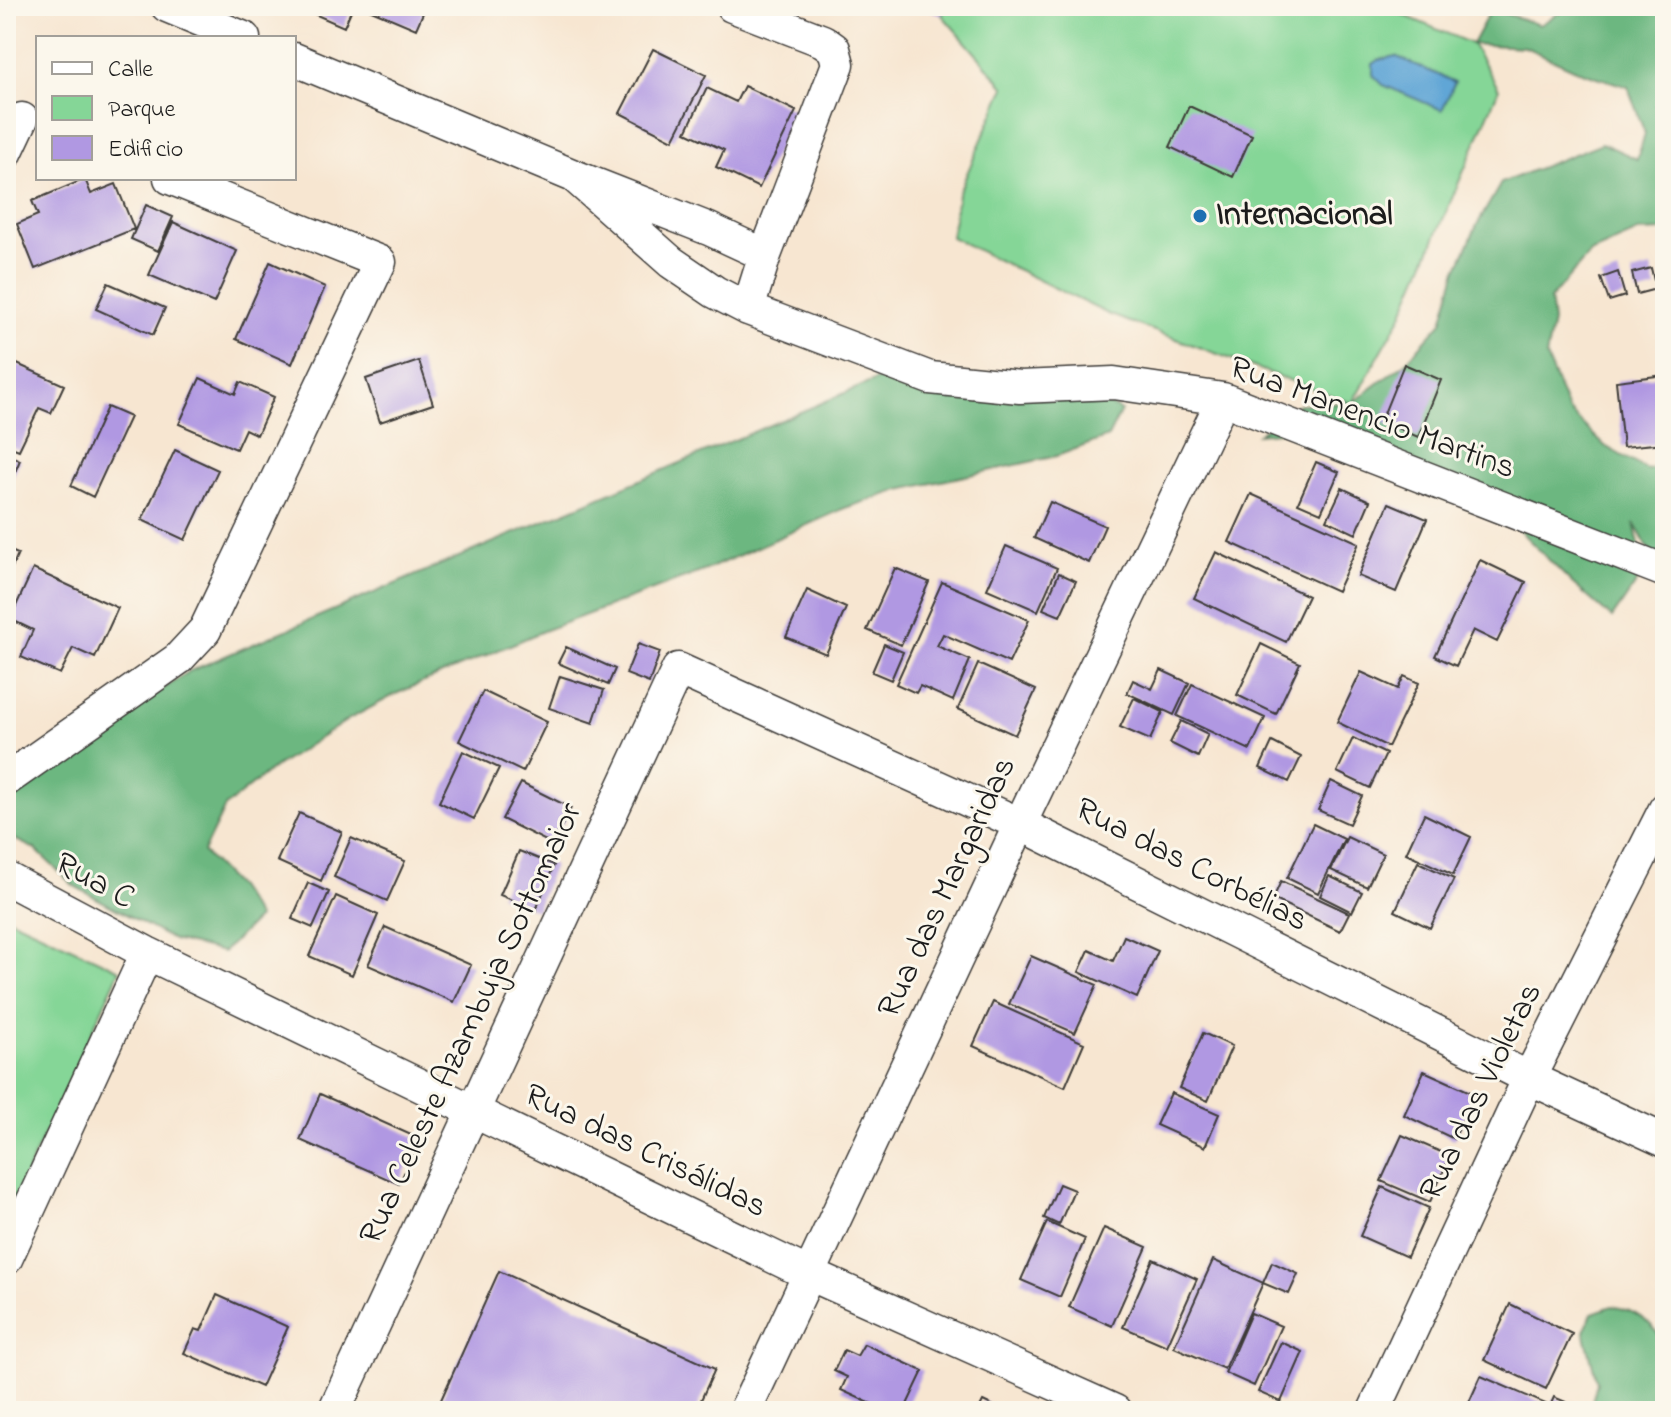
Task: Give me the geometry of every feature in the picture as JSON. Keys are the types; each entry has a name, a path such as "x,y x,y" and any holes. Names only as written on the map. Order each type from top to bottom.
{"street":[{"path":"167,6 239,36"},
{"path":"732,6 823,41 834,49 838,64 765,255 748,309"},
{"name":"Rua Manencio Martins","path":"296,60 709,229 765,255"},
{"path":"6,153 22,119"},
{"name":"Rua Manencio Martins","path":"574,176 671,262 715,292 748,309 930,378 1020,387 1114,383 1223,399 1665,571"},
{"path":"6,780 178,659 205,630 380,262 175,180"},
{"name":"Rua das Margaridas","path":"745,1411 1223,399"},
{"name":"Rua das Corbélias","path":"678,669 1020,824 1529,1078 1665,1141"},
{"name":"Rua Celeste Azambuja Sottomaior","path":"334,1411 678,669"},
{"name":"Rua das Violetas","path":"1374,1411 1529,1078 1665,809"},
{"name":"Rua C","path":"6,878 147,953"},
{"path":"6,1259 147,953"},
{"name":"Rua das Crisálidas","path":"147,953 809,1274 1115,1411"}],"green space":[{"name":"Internacional","path":"946,6 1382,6 1472,44 1499,89 1401,317 1352,403 1108,314 951,237 958,194 1005,87 942,15"},
{"path":"1570,6 1665,6 1665,231 1638,232 1590,253 1550,299 1553,322 1546,357 1568,410 1605,446 1647,470 1665,466 1665,578 1634,523 1645,570 1612,618 1495,506 1395,470 1362,433 1310,429 1258,434 1299,404 1352,403 1404,364 1442,322 1456,272 1477,225 1501,183 1602,143 1637,159 1645,134 1628,87 1576,70 1525,47 1472,44 1491,9 1540,25"},
{"path":"885,376 1091,395 1121,411 1108,437 1057,456 900,490 845,508 706,570 543,631 398,693 349,719 268,772 225,807 203,852 237,887 258,918 223,952 173,940 74,886 35,849 6,835 6,793 190,671"},
{"path":"6,917 120,970 6,1218"},
{"path":"1612,1306 1643,1319 1656,1330 1665,1345 1665,1400 1657,1405 1631,1411 1594,1411 1592,1402 1597,1382 1584,1331 1592,1313"}],"water":[{"path":"1395,56 1455,82 1442,110 1383,85 1373,75 1373,64"}],"building":[{"path":"296,6 353,6 344,27"},
{"path":"362,6 426,6 416,29"},
{"path":"915,6 945,6 942,15"},
{"path":"653,49 706,75 673,140 620,113"},
{"path":"744,86 796,111 759,188 716,167 724,150 686,132 707,88 736,102"},
{"path":"1189,106 1252,135 1233,177 1170,147"},
{"path":"83,180 85,180 91,194 116,184 134,229 35,269 17,224 38,215 32,201"},
{"path":"146,205 173,217 158,251 131,239"},
{"path":"173,222 237,251 214,303 149,275"},
{"path":"270,262 325,287 292,364 236,339"},
{"path":"1651,268 1656,289 1637,294 1632,273"},
{"path":"1618,272 1625,296 1609,301 1601,278"},
{"path":"108,283 165,308 153,335 96,309"},
{"path":"6,359 64,385 51,413 39,408 19,450 6,445"},
{"path":"419,361 433,404 380,422 366,379"},
{"path":"1404,364 1441,380 1418,437 1381,421"},
{"path":"1665,375 1665,443 1623,447 1616,381"},
{"path":"200,378 235,394 240,382 274,397 257,435 245,429 236,449 179,424"},
{"path":"107,407 130,417 93,497 71,486"},
{"path":"175,450 218,470 185,540 142,520"},
{"path":"6,454 20,460 6,494"},
{"path":"1316,462 1339,472 1321,513 1298,503"},
{"path":"1342,488 1370,501 1356,534 1327,520"},
{"path":"1251,494 1359,543 1337,591 1229,542"},
{"path":"1050,502 1105,526 1089,563 1034,538"},
{"path":"1389,503 1427,519 1396,592 1358,576"},
{"path":"1006,546 1057,568 1038,611 987,589"},
{"path":"6,549 18,554 6,581"},
{"path":"1216,552 1308,596 1286,642 1194,598"},
{"path":"1480,560 1526,582 1497,642 1473,630 1456,666 1435,656"},
{"path":"895,568 929,582 901,645 867,630"},
{"path":"33,569 118,608 95,658 73,648 60,674 21,657 33,630 10,619"},
{"path":"1059,573 1076,581 1060,616 1043,609"},
{"path":"942,582 1029,620 1009,663 943,634 937,646 970,660 953,701 920,686 916,693 896,684"},
{"path":"807,590 846,608 826,654 786,637"},
{"path":"638,644 660,652 649,683 626,674"},
{"path":"884,644 903,652 891,680 872,672"},
{"path":"1261,644 1300,663 1276,714 1237,695"},
{"path":"566,647 615,669 608,685 558,663"},
{"path":"978,664 1036,690 1015,735 958,709"},
{"path":"1161,670 1189,683 1174,715 1127,693 1133,680 1152,689"},
{"path":"1361,672 1398,689 1404,676 1419,683 1388,747 1337,722"},
{"path":"560,676 604,690 593,723 549,708"},
{"path":"1192,684 1265,718 1250,750 1177,716"},
{"path":"483,691 547,722 523,772 459,741"},
{"path":"1134,698 1163,712 1150,740 1120,727"},
{"path":"1181,721 1208,734 1198,757 1170,743"},
{"path":"1353,738 1386,754 1370,788 1337,772"},
{"path":"1272,742 1301,757 1289,782 1260,768"},
{"path":"463,751 499,768 474,819 439,802"},
{"path":"1331,781 1362,796 1349,824 1318,810"},
{"path":"521,783 571,808 552,844 502,819"},
{"path":"299,813 342,832 321,881 277,861"},
{"path":"1424,814 1471,837 1453,875 1406,853"},
{"path":"1313,824 1344,839 1318,893 1287,878"},
{"path":"1347,837 1383,854 1367,887 1331,870"},
{"path":"351,838 405,861 387,901 334,877"},
{"path":"519,851 554,865 536,910 500,895"},
{"path":"1418,862 1454,879 1430,928 1395,911"},
{"path":"1329,876 1362,892 1352,912 1320,896"},
{"path":"1281,881 1349,913 1340,931 1273,899"},
{"path":"308,883 329,892 313,928 292,919"},
{"path":"336,896 378,915 352,975 309,956"},
{"path":"385,927 471,965 454,1002 368,965"},
{"path":"1124,936 1158,951 1137,998 1079,972 1089,950 1113,961"},
{"path":"1031,956 1097,985 1075,1033 1009,1004"},
{"path":"993,1002 1084,1043 1065,1087 973,1046"},
{"path":"1203,1033 1232,1046 1208,1101 1179,1088"},
{"path":"1424,1071 1475,1094 1454,1139 1404,1115"},
{"path":"1171,1093 1219,1114 1205,1147 1156,1125"},
{"path":"320,1094 420,1139 399,1184 300,1140"},
{"path":"1402,1135 1450,1156 1430,1202 1381,1181"},
{"path":"1059,1184 1074,1190 1059,1225 1044,1218"},
{"path":"1382,1187 1429,1208 1407,1257 1360,1236"},
{"path":"1047,1222 1085,1239 1060,1297 1021,1280"},
{"path":"1104,1228 1147,1247 1112,1326 1069,1307"},
{"path":"1153,1259 1197,1279 1167,1346 1123,1327"},
{"path":"1213,1260 1263,1283 1224,1369 1174,1347"},
{"path":"1272,1262 1298,1274 1289,1294 1263,1283"},
{"path":"499,1271 715,1369 696,1411 459,1411 440,1402"},
{"path":"217,1295 288,1327 261,1387 184,1353 195,1329 201,1331"},
{"path":"1510,1304 1572,1334 1546,1389 1484,1360"},
{"path":"1251,1313 1281,1326 1254,1386 1225,1373"},
{"path":"1281,1342 1303,1352 1281,1402 1258,1392"},
{"path":"864,1344 923,1371 904,1411 887,1411 841,1390 847,1377 834,1371 844,1350 857,1356"},
{"path":"1481,1376 1550,1406 1554,1397 1587,1411 1465,1411"},
{"path":"983,1401 1004,1411 978,1411"},
{"path":"37,1403 54,1411 34,1411"}],"place":[{"name":"Internacional","path":"1200,216"}]}
